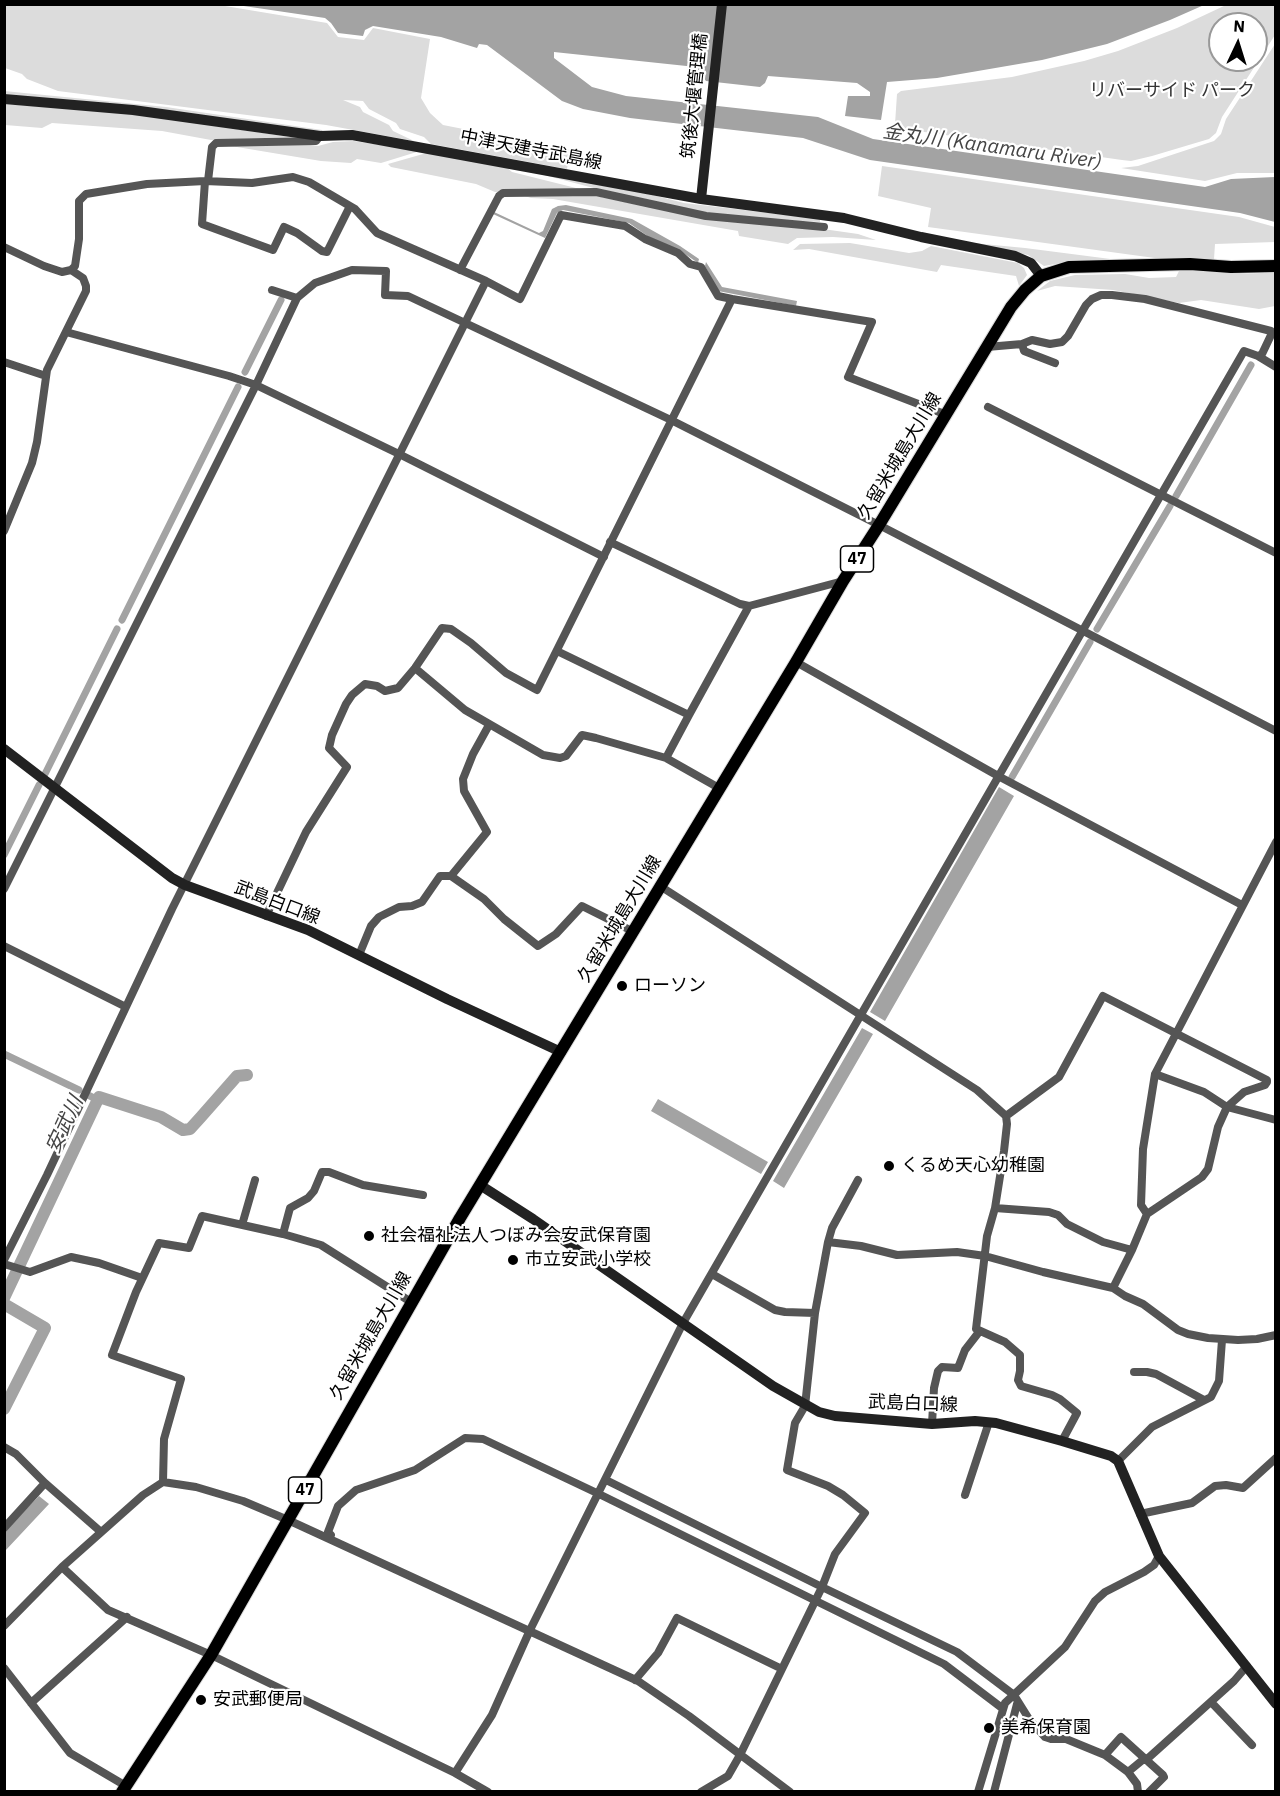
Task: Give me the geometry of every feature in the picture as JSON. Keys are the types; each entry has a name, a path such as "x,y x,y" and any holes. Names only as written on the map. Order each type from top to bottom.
{"main road":[{"name":"筑後大堰管理橋","path":"701,195 722,4"},
{"name":"中津天建寺武島線","path":"4,99 133,110 320,136 352,135 844,218 921,237 1015,256 1031,263 1041,276"},
{"name":"久留米城島大川線","path":"124,1789 211,1655 480,1185 843,581 947,415 1011,307 1041,276 1069,267 1190,264 1231,267 1275,266"},
{"name":"武島白口線","path":"4,750 172,878 266,916 308,930 561,1052"},
{"name":"武島白口線","path":"480,1185 805,1406 835,1416 932,1424 989,1422 1062,1441 1111,1456 1118,1461"},
{"path":"1118,1461 1159,1556 1275,1704"}],"street":[{"path":"320,136 316,141 216,143 212,147 206,181 202,224 273,250 284,227 327,252 350,206"},
{"path":"4,247 44,266 62,272 71,270 75,266 77,257 78,208 82,196 86,194 147,184 206,181 252,183 300,178 350,206 377,233 486,281 520,299 561,214 625,226 645,239 678,253 690,264 701,267 718,296 872,322 848,377 947,415"},
{"path":"460,270 499,196 503,193 596,192 706,216 824,227"},
{"path":"4,531 32,463 47,370 86,286 83,278 71,270"},
{"path":"4,889 256,385 297,298 315,283 352,270 386,271 385,295 408,296 671,420 879,525 1275,731"},
{"path":"142,1278 99,1263 71,1257 30,1272 5,1263 185,885 486,281"},
{"path":"272,290 297,298"},
{"path":"987,347 1022,344 1032,340 1050,344 1062,342 1092,299 1101,295 1112,295 1145,299 1271,331 1262,354 1258,356"},
{"path":"266,916 306,832 347,767 329,748 332,735 346,704 352,695 365,684 377,686 385,691 398,688 416,668 442,628 451,629 506,673 537,690 732,299"},
{"path":"66,332 256,385 604,557"},
{"path":"1022,344 1024,351 1055,363"},
{"path":"455,1773 492,1715 530,1630 683,1323 1244,351 1258,356 1275,367"},
{"path":"4,362 46,376"},
{"path":"987,407 1275,553"},
{"path":"610,542 749,606 843,581"},
{"path":"666,758 749,606"},
{"path":"556,651 689,715"},
{"path":"796,662 999,777 1242,905"},
{"path":"416,668 458,705 543,755 560,758 566,756 582,735 666,758 719,788"},
{"path":"451,876 487,832 464,790 463,779 473,754 489,725"},
{"path":"1147,1214 1141,1205 1143,1149 1155,1074 1275,842"},
{"path":"359,955 371,926 379,917 399,907 422,902 440,876 451,876 484,899 538,946 556,934 582,906 634,932"},
{"path":"660,886 977,1090 1006,1116 1005,1142 995,1208 987,1236 976,1329 1005,1342 1020,1355 1018,1380 1021,1386 1052,1395 1077,1413 1062,1441"},
{"path":"4,946 126,1006"},
{"path":"1006,1116 1059,1077 1103,996 1267,1080 1265,1085 1244,1092 1227,1107 1218,1127 1208,1169 1202,1177 1147,1214 1113,1288"},
{"path":"1155,1074 1204,1092 1227,1107 1275,1120"},
{"path":"283,1234 290,1208 308,1198 314,1191 322,1172 329,1172 363,1185 423,1195"},
{"path":"242,1225 255,1180"},
{"path":"701,1791 728,1776 815,1602 835,1554 865,1513 828,1486 787,1470 795,1423 805,1406 814,1313 828,1242 832,1228 858,1180"},
{"path":"995,1208 1049,1212 1058,1215 1067,1224 1104,1242 1132,1250"},
{"path":"163,1482 164,1439 181,1379 112,1354 142,1278 159,1243 189,1248 202,1216 283,1234 321,1245 411,1302"},
{"path":"828,1242 861,1246 897,1255 957,1252 985,1256 1113,1288 1152,1309 1178,1330 1200,1336 1222,1340 1257,1339 1275,1335"},
{"path":"712,1274 776,1310 814,1313"},
{"path":"932,1424 934,1388 938,1371 942,1367 958,1368 965,1350 979,1332"},
{"path":"1118,1461 1152,1427 1211,1397 1219,1381 1222,1340"},
{"path":"1134,1372 1147,1371 1156,1374 1204,1400"},
{"path":"965,1495 989,1422"},
{"path":"329,1539 331,1535 328,1532 339,1506 356,1490 415,1470 465,1438 483,1439 944,1664 1002,1708"},
{"path":"4,1447 16,1454 101,1532"},
{"path":"1140,1514 1192,1503 1215,1486 1243,1488 1275,1458"},
{"path":"606,1480 957,1652 1014,1695 1017,1704 1045,1737 1066,1739 1105,1755 1128,1772 1137,1784 1138,1791"},
{"path":"4,1626 62,1567 128,1507 163,1482 196,1487 243,1501 288,1520 635,1680 689,1716 784,1790"},
{"path":"4,1528 45,1483"},
{"path":"978,1791 1002,1708 1065,1647 1095,1601 1105,1592 1154,1565 1159,1556"},
{"path":"62,1567 108,1610 211,1655 488,1791"},
{"path":"31,1703 127,1617"},
{"path":"635,1680 658,1653 676,1618 782,1669"},
{"path":"1128,1772 1211,1702 1247,1666"},
{"path":"4,1668 70,1753 124,1789"},
{"path":"1211,1702 1252,1745"},
{"path":"994,1791 1017,1704"},
{"path":"1105,1755 1121,1737 1164,1777 1149,1791"}],"green space":[{"path":"5,4 219,5 327,23 338,37 364,40 373,28 430,39 421,98 430,113 443,125 570,150 567,169 431,144 424,137 400,129 396,123 369,109 363,101 343,100 360,107 363,112 389,125 393,131 414,141 326,125 58,91 5,68"},
{"name":"リバーサイド パーク","path":"1226,5 1275,5 1275,35 1268,46 1268,12 1211,12"},
{"name":"リバーサイド パーク","path":"1208,13 1208,72 1251,72 1222,117 1216,133 1209,139 1131,161 896,128 897,94 901,91 1012,77 1118,51"},
{"path":"1275,44 1275,173 1237,173 1205,181 1121,168 1138,166 1214,141 1221,134 1226,119 1257,72 1268,72 1268,55"},
{"path":"4,91 166,107 322,130 323,132 5,95"},
{"path":"4,104 121,112 290,137 211,140 162,131 52,123 42,128 5,125"},
{"path":"354,141 420,151 381,163 357,159 351,163 321,161 231,146 288,142 318,146 333,142"},
{"path":"430,152 505,166 512,172 584,190 495,192 476,184 391,167 388,164"},
{"path":"882,166 1239,217 1275,227 1275,242 1215,244 1214,259 1162,259 928,227 931,208 878,196"},
{"path":"525,170 637,191 684,203 820,219 820,222 755,219 704,213 651,203"},
{"path":"522,195 592,195 707,219 830,230 858,234 876,240 833,237 797,238 788,244 739,236 738,231"},
{"path":"850,243 909,253 922,251 931,246 1018,263 1027,275 1019,286 1016,276 941,265 937,272 809,249 793,250 800,244"},
{"path":"973,243 1126,261 1078,260 1044,266 1028,255"},
{"path":"1190,268 1247,274 1275,272 1275,306 1259,309 1201,300 1179,303 1113,290 1055,286 1037,291 1050,281 1075,275 1125,274 1149,278 1176,277 1179,271"}],"shaded area":[{"path":"237,5 1204,5 1107,44 1042,60 937,78 887,82 881,120 845,116 848,96 870,96 870,92 857,83 768,76 760,87 706,81 696,67 554,52 554,58 592,87 626,96 818,117 873,139 1205,187 1231,179 1275,177 1275,222 1240,213 870,160 803,138 630,118 583,109 562,101 487,45 479,44 477,48 441,37 373,26 365,30 363,36 338,33 325,18"},
{"path":"566,205 632,219 680,246 699,259 698,263 679,250 649,237 629,223 563,210 557,213 545,238 493,214 494,212 539,233 543,231 552,209"},
{"path":"706,262 722,287 797,301 796,306 718,291 705,266"},
{"path":"999,787 1014,796 885,1021 870,1012"},
{"path":"862,1028 873,1034 784,1188 773,1181"},
{"path":"658,1099 768,1162 761,1174 651,1111"},
{"path":"39,1496 49,1504 5,1551 5,1531"}],"waterway":[{"path":"245,372 281,300"},
{"path":"1176,496 1251,365"},
{"path":"122,620 238,387"},
{"path":"1097,629 1170,506"},
{"path":"45,774 117,629"},
{"path":"1012,777 1090,642"},
{"path":"4,855 39,785"},
{"path":"4,1054 79,1090"},
{"name":"安武川","path":"4,1298 99,1097 161,1117 183,1130 190,1129 237,1076 247,1075"},
{"path":"88,1095 98,1100"},
{"name":"安武川","path":"4,1304 45,1328 4,1409"}],"place":[{"name":"ローソン","path":"622,986"},
{"name":"くるめ天心幼稚園","path":"889,1166"},
{"name":"社会福祉法人つぼみ会安武保育園","path":"369,1236"},
{"name":"市立安武小学校","path":"513,1260"},
{"name":"安武郵便局","path":"201,1700"},
{"name":"美希保育園","path":"989,1728"}],"water label":[{"name":"金丸川 (Kanamaru River)","path":"992,147"}]}
